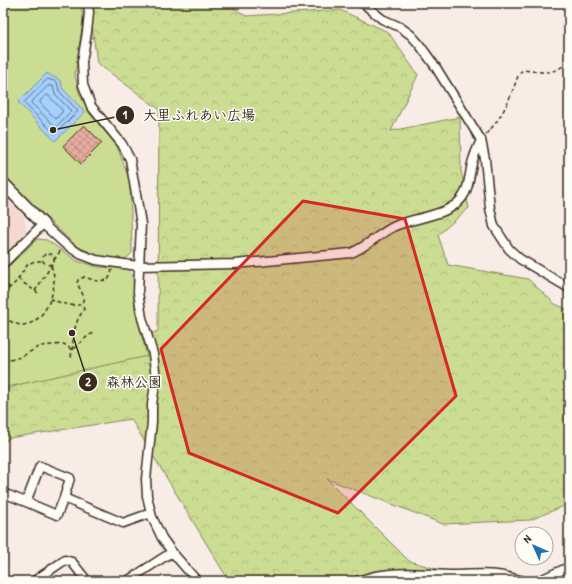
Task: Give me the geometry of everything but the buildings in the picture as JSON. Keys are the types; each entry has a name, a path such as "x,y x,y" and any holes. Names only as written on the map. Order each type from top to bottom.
{"street":[{"path":"88,3 87,32 82,62 83,85 91,106 122,144 130,159 141,224 138,292 142,318 153,354 156,379 152,404 152,422 146,479 147,496 151,513 162,538 197,581"},
{"path":"363,3 382,19 400,27 411,35 419,44 435,66 481,140 485,159 490,208 494,226 501,238 509,249 520,259 569,288"},
{"path":"3,183 65,244 80,254 88,257 138,266 235,264 351,253 365,246 396,225 450,209 458,204 464,197 473,160 481,140"},
{"path":"3,264 43,224"},
{"path":"3,493 57,515 70,478 40,466 26,502"},
{"path":"64,498 123,523 151,513"},
{"path":"127,581 172,552"},
{"path":"34,581 65,560 72,562 87,581"},
{"path":"538,581 569,567"},
{"path":"358,581 387,574 425,573 496,574 524,581"}],"path":[{"path":"481,140 494,126 509,101 519,73 523,70 547,73 559,70 569,62"},
{"path":"35,291 65,244"},
{"path":"43,261 44,256 48,253 53,255 54,261"},
{"path":"3,294 18,279 31,262 43,261 46,265 49,265 54,261"},
{"path":"71,356 73,334 78,319 84,309 82,304 84,297 77,283 78,280 84,277 98,281 108,280 111,274 112,262"},
{"path":"3,318 20,325 28,324 42,315 47,308 52,293 54,281 51,266"},
{"path":"18,279 38,294"},
{"path":"3,281 10,288"},
{"path":"50,299 67,305 76,306 82,304"},
{"path":"72,350 89,335 95,333"},
{"path":"3,362 22,357 40,346 64,344 72,350"}],"highlighted area":[{"path":"303,201 405,219 456,396 338,513 189,453 161,349"}],"shaded area":[{"path":"3,194 24,216 27,235 3,258"}],"green space":[{"path":"3,3 81,3 83,20 75,75 79,93 90,114 117,146 130,181 132,253 126,259 100,257 76,246 3,177"},
{"path":"89,3 226,3 246,16 340,10 388,32 418,75 391,131 460,117 461,171 469,208 438,235 448,265 528,279 555,304 569,310 569,504 530,520 443,524 327,479 409,561 465,577 493,581 229,581 131,419 9,438 3,444 3,391 158,331 159,109 97,63"},
{"path":"37,239 47,240 77,261 98,267 126,268 133,276 135,310 147,356 3,388 3,272"},
{"path":"569,575 569,581 526,581"}],"water":[{"path":"47,73 60,80 62,88 85,112 55,141 18,102"}],"place":[{"name":"大里ふれあい広場","path":"53,130"},
{"name":"森林公園","path":"72,333"}]}
